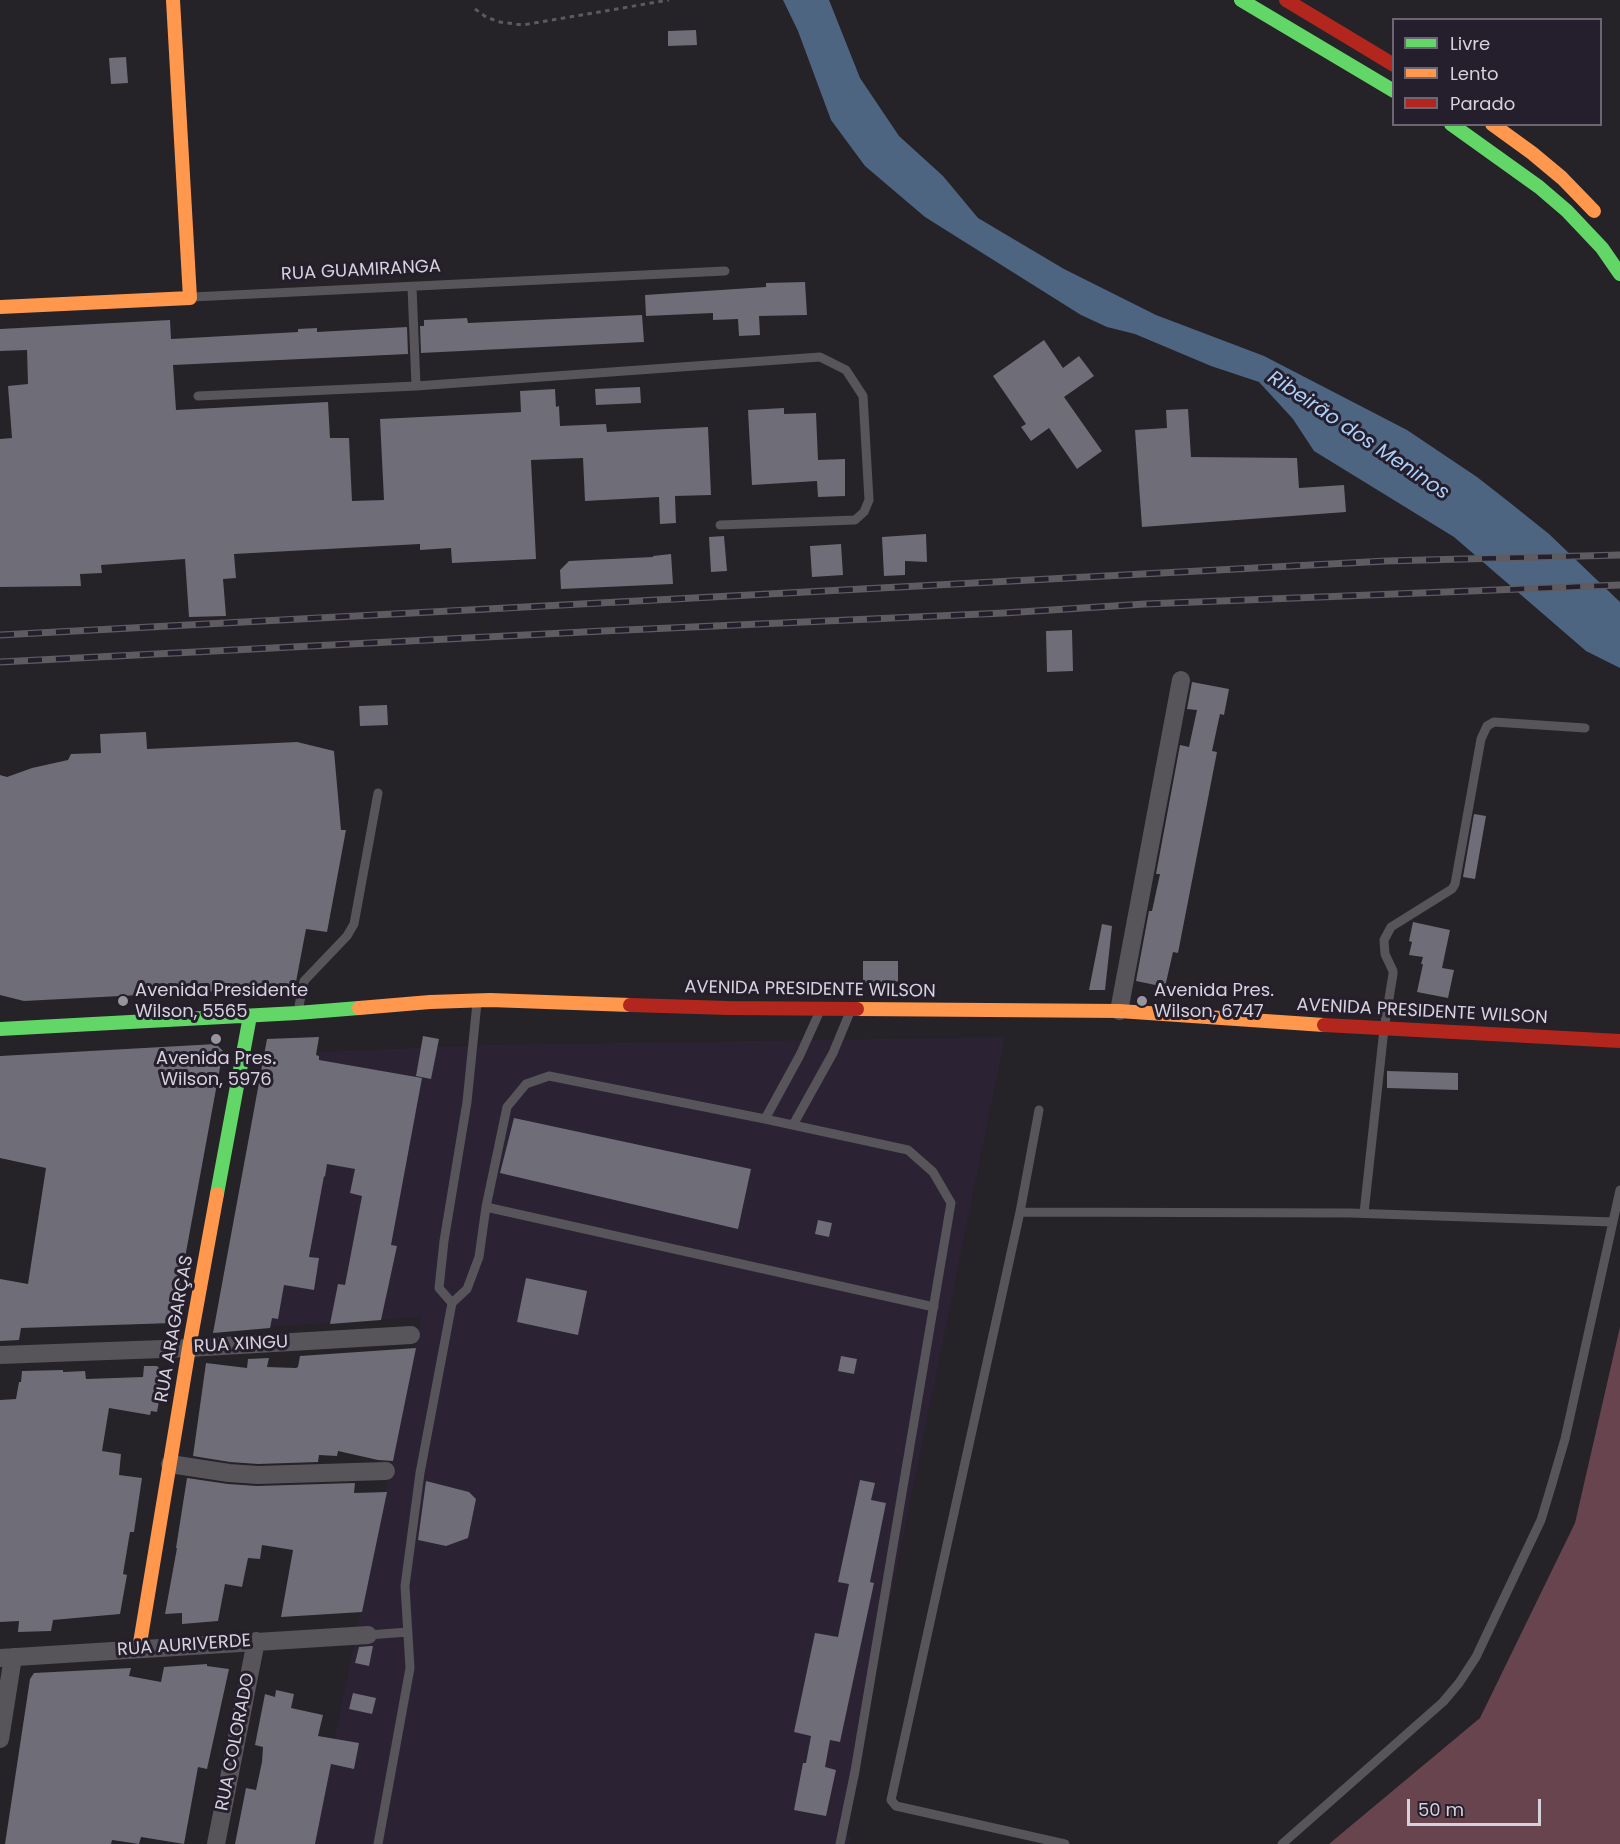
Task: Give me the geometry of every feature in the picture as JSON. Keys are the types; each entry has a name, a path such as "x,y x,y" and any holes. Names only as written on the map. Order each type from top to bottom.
{"main road":[{"path":"172,0 190,297"},
{"path":"1241,0 1392,90"},
{"path":"1286,0 1392,64"},
{"path":"1454,126 1539,187 1567,211 1602,248 1620,274"},
{"path":"1495,126 1562,178 1606,225"},
{"name":"RUA GUAMIRANGA","path":"0,308 190,297"},
{"name":"AVENIDA PRESIDENTE WILSON","path":"0,1029 250,1016 477,1000 728,1008 1119,1011 1384,1029 1620,1041"},
{"name":"RUA ARAGARÇAS","path":"139,1649 189,1348 250,1016"}],"street":[{"path":"1119,1011 1181,680"},
{"name":"RUA XINGU","path":"0,1355 189,1348 411,1335"},
{"path":"170,1464 258,1475 386,1471"},
{"name":"RUA AURIVERDE","path":"6,1657 368,1635"},
{"name":"RUA COLORADO","path":"216,1844 256,1641"},
{"path":"0,1739 6,1657"}],"lane":[{"name":"RUA GUAMIRANGA","path":"190,297 725,272"},
{"path":"412,287 416,386"},
{"path":"198,396 416,386 820,357 846,370 863,396 869,500 864,512 855,520 720,525"},
{"path":"1364,1213 1384,1029 1393,971 1384,954 1384,940 1391,927 1452,889 1455,884 1480,739 1487,726 1494,722 1585,728"},
{"path":"297,1013 304,981 347,936 354,924 378,793"},
{"path":"452,1303 439,1288 444,1241 467,1102 477,1000"},
{"path":"765,1119 800,1055 822,1008"},
{"path":"793,1125 833,1053 851,1008"},
{"path":"378,1844 410,1668 405,1586 419,1484 452,1303 467,1289 479,1257 486,1207 507,1107 526,1084 549,1076 908,1150 933,1172 951,1203 855,1771 840,1844"},
{"path":"1039,1110 1020,1212 891,1800 896,1806 1065,1844"},
{"path":"1282,1844 1443,1702 1476,1657 1541,1520 1565,1439 1620,1190"},
{"path":"486,1207 934,1306"},
{"path":"1020,1212 1364,1213 1613,1222"},
{"path":"368,1635 408,1632"}],"path":[{"path":"475,9 486,17 500,22 523,25 669,0"}],"shaded area":[{"path":"1005,1037 844,1826 851,1840 850,1844 313,1844 421,1317 267,1327 319,1052 486,1045"},
{"path":"1620,1327 1620,1844 1329,1844 1480,1718 1575,1523"}],"water":[{"name":"Ribeirão dos Meninos","path":"783,0 829,0 860,78 899,136 943,176 978,218 1064,269 1156,315 1264,356 1407,430 1477,477 1509,502 1549,534 1620,602 1620,668 1586,651 1454,537 1314,451 1293,419 1259,382 1211,366 1135,334 1107,327 1081,315 925,217 865,166 831,120 798,31"}],"building":[{"path":"696,30 697,45 668,46 668,31"},
{"path":"126,57 128,83 111,84 109,58"},
{"path":"805,282 807,315 759,316 760,335 739,336 738,319 713,320 713,313 646,316 645,295 766,287 766,283"},
{"path":"642,315 644,342 421,353 420,326 424,326 424,320 467,318 468,323"},
{"path":"170,320 171,339 298,332 298,329 317,328 317,332 407,327 408,354 173,365 176,410 328,402 330,438 349,438 352,501 384,500 380,419 521,412 520,391 555,389 560,426 606,424 607,432 708,427 711,495 675,496 676,523 660,524 659,497 585,501 583,458 531,460 536,559 452,563 451,548 420,550 420,544 234,554 236,578 223,579 226,616 189,617 185,559 101,565 102,573 80,574 81,586 0,587 0,439 12,438 8,386 28,384 27,350 0,351 0,329"},
{"path":"1044,340 1063,368 1079,356 1094,376 1064,397 1102,451 1077,469 1049,428 1031,441 1021,427 1026,424 993,376"},
{"path":"640,387 641,403 596,405 595,389"},
{"path":"784,408 784,414 816,413 818,460 845,459 845,496 818,497 817,481 752,485 748,410"},
{"path":"1188,409 1191,457 1297,458 1299,488 1344,485 1346,512 1142,527 1135,430 1167,428 1166,410"},
{"path":"926,534 927,562 905,561 905,575 884,576 882,537"},
{"path":"724,536 727,571 711,572 709,537"},
{"path":"841,544 843,575 812,577 810,546"},
{"path":"671,554 673,584 561,589 560,570 569,561"},
{"path":"1072,630 1073,671 1047,672 1046,631"},
{"path":"1192,682 1229,689 1224,715 1220,714 1212,751 1217,752 1178,953 1173,952 1165,987 1136,981 1149,911 1152,911 1160,874 1156,874 1180,745 1189,747 1197,710 1187,709"},
{"path":"387,705 388,725 360,726 359,706"},
{"path":"146,732 147,749 297,742 334,751 341,830 346,830 327,932 306,929 295,987 24,1001 0,995 0,775 7,777 32,768 68,760 71,754 101,753 100,734"},
{"path":"1474,814 1486,816 1475,879 1463,877"},
{"path":"1413,922 1450,930 1442,968 1454,970 1448,998 1417,992 1423,957 1409,955"},
{"path":"1102,924 1112,926 1105,990 1089,990"},
{"path":"863,961 898,961 898,981 892,984 863,983"},
{"path":"423,1036 439,1039 431,1079 416,1076"},
{"path":"319,1037 316,1055 319,1056 319,1060 422,1078 391,1245 397,1246 381,1320 330,1324 338,1284 345,1285 362,1196 350,1193 355,1169 327,1164 309,1257 319,1258 314,1290 284,1285 278,1319 272,1318 270,1328 213,1333 267,1039"},
{"path":"216,1044 223,1051 173,1323 21,1328 19,1340 0,1341 0,1279 28,1284 46,1168 0,1158 0,1056"},
{"path":"1387,1071 1458,1073 1458,1090 1387,1088"},
{"path":"514,1118 751,1169 738,1229 500,1173"},
{"path":"818,1220 832,1223 829,1237 815,1234"},
{"path":"526,1278 587,1291 578,1335 517,1322"},
{"path":"416,1348 393,1461 338,1451 337,1456 319,1455 318,1462 258,1464 193,1456 206,1363 247,1368 248,1359 269,1358 267,1367 296,1368 300,1356"},
{"path":"841,1356 857,1359 854,1374 838,1371"},
{"path":"144,1366 157,1366 164,1373 157,1412 151,1411 150,1415 109,1408 102,1451 121,1454 119,1475 142,1478 134,1532 130,1532 123,1574 127,1575 120,1614 53,1620 51,1631 18,1632 19,1621 0,1622 0,1400 16,1399 22,1371 85,1371 86,1379 143,1377"},
{"path":"187,1478 257,1486 355,1483 354,1493 387,1492 362,1612 281,1617 293,1550 262,1545 260,1559 248,1558 242,1587 225,1584 218,1621 182,1624 182,1613 165,1614"},
{"path":"860,1480 875,1483 871,1500 886,1503 870,1582 874,1583 840,1742 830,1740 825,1767 836,1770 826,1816 794,1810 811,1736 794,1732 815,1633 838,1637 849,1584 838,1582"},
{"path":"426,1481 469,1492 476,1499 468,1538 446,1546 418,1540"},
{"path":"373,1646 369,1666 355,1663 359,1647"},
{"path":"207,1664 207,1666 229,1669 207,1769 198,1767 184,1844 141,1837 139,1844 112,1840 111,1844 5,1844 30,1679 34,1673 131,1668 129,1676 161,1682 164,1667"},
{"path":"276,1690 294,1694 291,1708 323,1715 318,1736 359,1743 354,1769 331,1764 315,1844 235,1844 246,1788 256,1790 262,1762 263,1747 255,1745 265,1694 275,1697"},
{"path":"353,1693 376,1698 372,1714 349,1709"}],"railway":[{"path":"0,635 1386,561 1620,555"},
{"path":"0,662 1004,613 1145,604 1620,585"}],"traffic: fast":[{"path":"1241,0 1392,90"},
{"path":"1454,126 1539,187 1567,211 1602,248 1620,274"},
{"path":"0,1029 359,1008"},
{"path":"217,1194 250,1016"}],"traffic: slow":[{"path":"0,307 190,298 173,0"},
{"path":"1495,126 1562,178 1594,211"},
{"path":"359,1008 490,1000 630,1005"},
{"path":"857,1009 1119,1011 1324,1025"},
{"path":"139,1649 217,1194"}],"traffic: jam":[{"path":"1286,0 1392,64"},
{"path":"630,1005 857,1009"},
{"path":"1324,1025 1620,1041"}],"place":[{"name":"Avenida Presidente Wilson, 5565","path":"123,1001"},
{"name":"Avenida Pres. Wilson, 6747","path":"1142,1001"},
{"name":"Avenida Pres. Wilson, 5976","path":"216,1039"}]}
